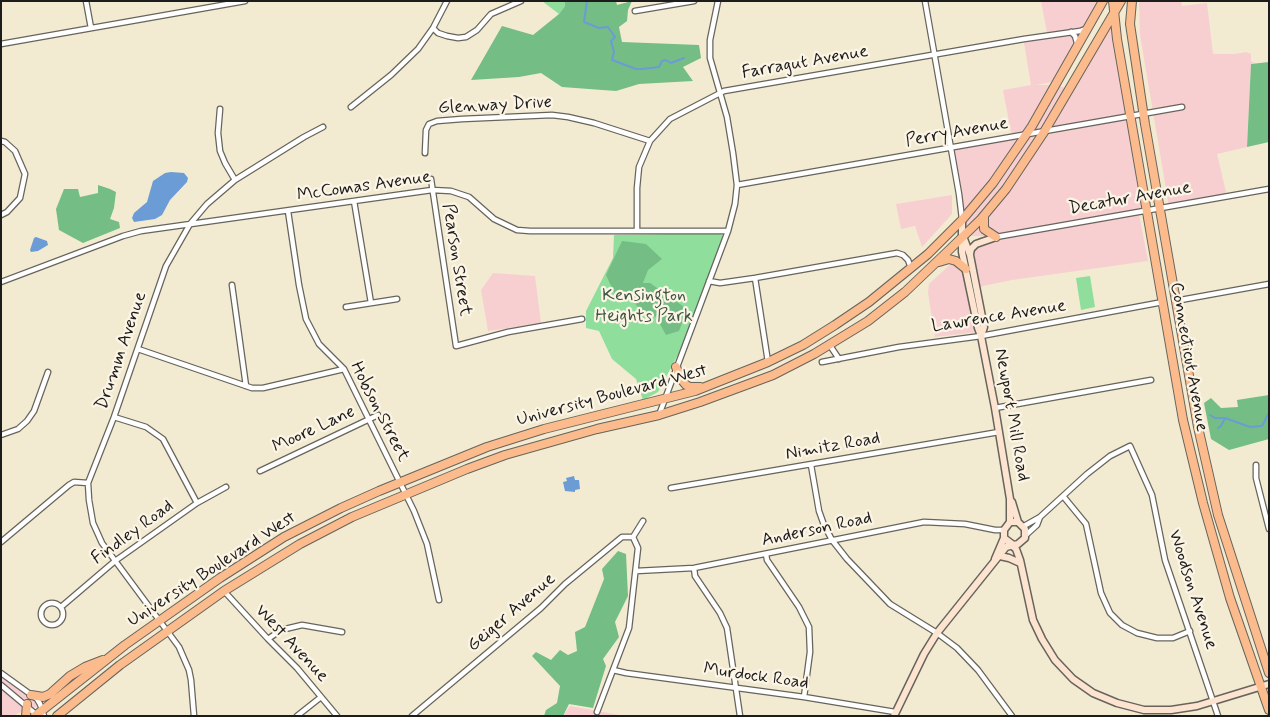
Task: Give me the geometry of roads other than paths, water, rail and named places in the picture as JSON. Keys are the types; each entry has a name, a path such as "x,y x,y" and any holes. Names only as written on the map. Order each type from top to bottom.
{"main road":[{"name":"University Boulevard West","path":"40,714 107,659 220,578 269,546 336,510 399,482 487,447 544,429 664,399 707,386 768,362 803,345 870,302 911,268 962,220 993,183 1025,135 1078,47 1103,1"},
{"name":"Connecticut Avenue","path":"1113,1 1146,211 1185,429 1218,560 1230,598 1265,685 1269,710"},
{"name":"University Boulevard West","path":"57,716 120,665 169,632 224,591 300,544 352,517 505,455 597,429 659,415 773,375 868,321 905,292 984,216 1006,189 1044,132 1121,1"},
{"name":"Connecticut Avenue","path":"1132,1 1130,24 1159,209 1198,427 1218,515 1269,673"},
{"path":"984,216 984,230 996,237"},
{"path":"936,262 949,259 956,261 966,269"},
{"path":"676,367 680,379 690,387 707,386"},
{"path":"1185,429 1198,427"},
{"path":"31,694 43,698 84,667 96,661 107,659"},
{"path":"26,716 27,704"}],"street":[{"path":"86,1 91,28"},
{"path":"1,44 245,1"},
{"path":"351,107 371,92 416,51 433,28 447,1"},
{"path":"433,28 438,33 447,36 466,37 478,30 492,14 521,1"},
{"path":"649,1 650,8"},
{"path":"635,11 694,1"},
{"path":"659,415 728,231 735,204 737,185 730,133 710,58 710,40 718,1"},
{"path":"925,1 962,220"},
{"name":"Farragut Avenue","path":"637,230 639,167 650,141 670,119 724,91 1088,28"},
{"path":"1071,32 1078,47"},
{"name":"Perry Avenue","path":"737,185 1182,107"},
{"path":"220,109 218,133 220,151 235,180"},
{"name":"Glenway Drive","path":"425,153 426,130 429,124 437,121 462,119 552,115 594,123 650,141"},
{"name":"Drumm Avenue","path":"194,716 189,670 179,647 102,543 93,523 88,483 114,417 166,266 190,224 214,196 235,180 323,127"},
{"path":"1,140 15,151 25,174 20,198 1,215"},
{"name":"Pearson Street","path":"431,179 456,346 508,332 582,318"},
{"name":"Decatur Avenue","path":"996,237 1269,189"},
{"name":"McComas Avenue","path":"1,282 123,236 142,231 432,190 452,191 470,197 494,219 517,230 728,231"},
{"path":"354,201 370,303"},
{"name":"Hobson Street","path":"288,211 306,319 319,344 344,369 414,510 427,544 439,600"},
{"name":"Newport Mill Road","path":"962,220 962,252 978,328 982,336 995,408 1010,499 1010,522"},
{"name":"Newport Mill Road","path":"963,236 970,255 984,327 982,336"},
{"path":"970,255 971,249 976,244 996,237"},
{"path":"709,281 720,283 755,278 896,253 903,255 908,260 911,268"},
{"path":"755,278 768,362"},
{"path":"1176,301 1269,284"},
{"path":"232,285 246,386"},
{"path":"346,307 397,299"},
{"name":"Lawrence Avenue","path":"822,362 899,347 982,336 1163,302"},
{"path":"830,344 839,358"},
{"path":"138,349 252,388 263,388 344,369"},
{"path":"1,436 18,429 27,421 34,411 48,372"},
{"path":"995,408 1151,380"},
{"name":"Moore Lane","path":"260,471 378,415"},
{"path":"114,417 146,428 163,439 197,503"},
{"name":"Nimitz Road","path":"671,488 999,432"},
{"name":"Woodson Avenue","path":"1064,496 1087,474 1110,456 1130,446 1152,495 1165,560 1218,716"},
{"path":"811,465 819,511 824,525 832,540 847,559 890,604 958,648 978,670 1012,716"},
{"path":"1256,465 1256,478 1269,529"},
{"path":"2,541 69,485 74,482 88,483"},
{"name":"Findley Road","path":"61,607 115,561 197,503 226,487"},
{"path":"1190,631 1173,638 1157,638 1137,633 1122,625 1110,613 1101,592 1086,524 1064,496 1040,517 1021,524 1010,522 1004,530 1016,549 1033,620 1042,639 1055,660 1073,678 1093,693 1116,703 1144,710 1172,710 1197,706 1265,685"},
{"name":"Newport Mill Road","path":"1010,499 1026,536"},
{"path":"894,714 924,654 937,633 997,558 1012,542 1026,536 1037,525 1040,517"},
{"path":"597,712 630,628 638,548 633,537 644,521"},
{"name":"Anderson Road","path":"636,571 694,568 924,522 965,524 1004,530"},
{"name":"Geiger Avenue","path":"412,716 622,537 633,537"},
{"path":"1012,542 1020,562"},
{"path":"766,554 767,560 799,607 809,627 810,652 804,697"},
{"path":"997,558 1010,558 1020,562"},
{"path":"694,568 695,576 720,613 727,628 740,716"},
{"name":"West Avenue","path":"224,591 297,668 337,716"},
{"name":"Findley Road","path":"54,603 61,607 63,617 59,624 52,626 42,620 41,613 47,604 54,603"},
{"path":"268,639 281,630 302,625 342,632"},
{"name":"Murdock Road","path":"613,670 626,674 804,697 894,714"},
{"path":"1,673 37,699 40,714"},
{"path":"1,684 40,714"},
{"path":"298,716 321,696"}],"water":[{"path":"165,173 184,173 188,178 187,182 170,200 162,215 155,219 134,222 132,218 134,213 147,202 153,181"},
{"path":"34,238 47,241 48,245 38,251 31,252"},
{"path":"574,476 575,480 579,480 580,489 575,490 575,492 565,491 563,482 567,481 566,478"}],"waterway":[{"path":"587,1 584,22 599,28 608,27 615,37 611,41 614,52 612,60 636,69 642,69 659,67 662,61 666,60 671,63 684,58"},
{"path":"1218,428 1225,418 1250,427 1262,426 1269,413"},
{"path":"1210,415 1215,418 1224,418"}],"park label":[{"name":"Kensington Heights Park","path":"644,306"}]}
